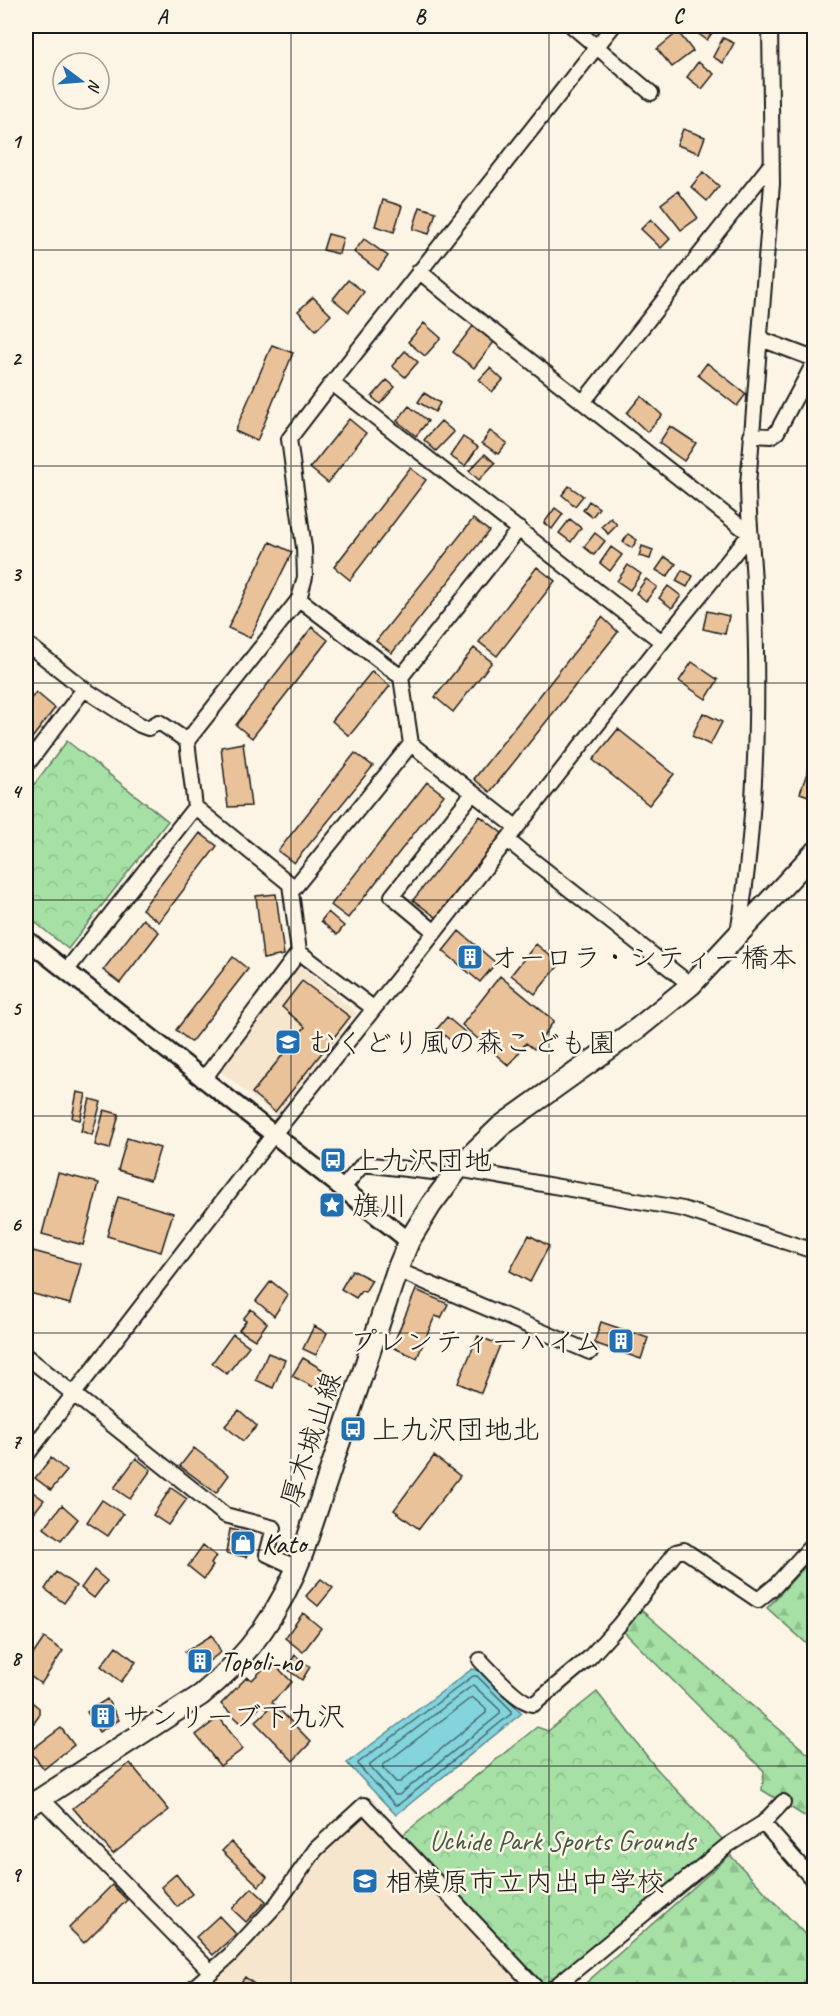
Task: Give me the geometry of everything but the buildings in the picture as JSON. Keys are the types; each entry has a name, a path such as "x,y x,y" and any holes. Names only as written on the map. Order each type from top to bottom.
{"main road":[{"name":"厚木城山線","path":"33,1803 175,1714 221,1679 250,1648 268,1623 297,1568 397,1270 410,1240 431,1204 458,1169 501,1126 638,1028 691,985 814,853"}],"street":[{"path":"572,26 651,93"},
{"path":"373,1008 300,952 290,884 195,807 187,741 299,599 305,577 304,548 289,439 612,26"},
{"path":"738,937 746,884 753,808 754,584 748,510 751,435 761,339 772,184 770,26"},
{"path":"584,401 772,164"},
{"path":"419,271 750,534"},
{"path":"751,435 771,436 777,432 814,361 761,339"},
{"path":"332,383 662,642"},
{"path":"401,677 519,529"},
{"path":"26,1456 274,1134 662,642 750,534"},
{"path":"299,599 401,677 411,744 516,827"},
{"path":"26,643 84,688 140,725 148,728 159,722 187,741"},
{"path":"26,766 84,688"},
{"path":"291,892 411,744"},
{"path":"435,932 392,896 472,794"},
{"path":"66,971 195,807"},
{"path":"507,840 691,985"},
{"path":"26,939 410,1240"},
{"path":"203,1080 300,952"},
{"path":"343,1188 363,1164 433,1172"},
{"path":"458,1169 683,1209 814,1251"},
{"path":"397,1270 590,1352"},
{"path":"26,1356 229,1516 274,1528 267,1554 297,1568"},
{"path":"480,1660 520,1699 534,1704 589,1658 620,1625 676,1552 684,1550 758,1600 775,1586 814,1544"},
{"path":"551,1990 728,1845 763,1822 783,1802"},
{"path":"33,1803 210,1971"},
{"path":"191,1990 230,1955 276,1905 316,1849 364,1805 538,1990"},
{"path":"763,1822 814,1881"}],"shaded area":[{"name":"むくどり風の森こども園","path":"300,966 357,1013 276,1116 220,1071"},
{"name":"相模原市立内出中学校","path":"362,1818 370,1818 528,1990 202,1990 280,1912 324,1850"}],"green space":[{"path":"67,741 168,821 68,949 26,915 26,795"},
{"path":"814,1557 814,1650 767,1608"},
{"path":"640,1609 814,1759 814,1822 762,1790 764,1771 623,1631"},
{"name":"Uchide Park Sports Grounds","path":"597,1692 657,1769 724,1841 542,1990 401,1836 537,1727 548,1731"},
{"path":"730,1855 814,1944 814,1969 797,1990 578,1990"}],"water":[{"path":"472,1669 478,1670 522,1713 396,1815 347,1763"}],"place":[{"name":"オーロラ・シティー橋本","path":"470,957"},
{"name":"むくどり風の森こども園","path":"288,1042"},
{"name":"上九沢団地","path":"333,1160"},
{"name":"旗川","path":"332,1205"},
{"name":"プレンティーハイム","path":"621,1341"},
{"name":"上九沢団地北","path":"353,1429"},
{"name":"Kato","path":"243,1543"},
{"name":"Topoli-no","path":"200,1661"},
{"name":"サンリーブ下九沢","path":"103,1716"},
{"name":"相模原市立内出中学校","path":"365,1881"}]}
